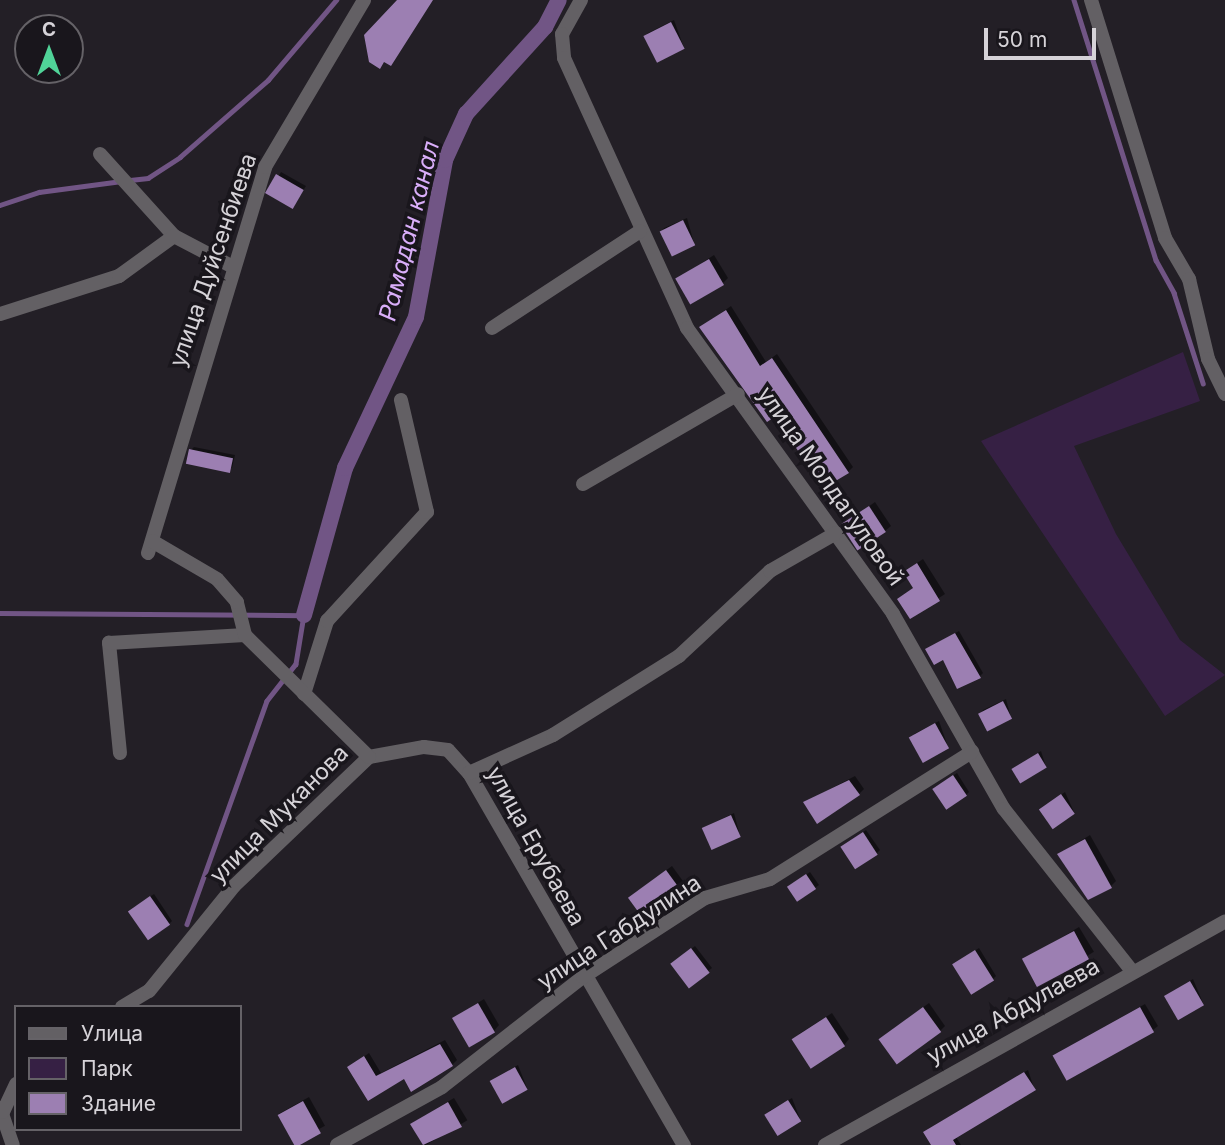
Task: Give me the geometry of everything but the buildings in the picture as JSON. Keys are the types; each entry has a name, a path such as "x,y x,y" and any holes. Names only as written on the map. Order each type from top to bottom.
{"street":[{"name":"улица Дуйсенбиева","path":"244,635 237,602 217,579 150,547 265,167 364,0"},
{"name":"улица Молдагуловой","path":"581,0 562,34 564,58 640,231 687,328 738,394 893,614 1004,809 1132,971"},
{"path":"1091,0 1165,238 1189,279 1208,359 1225,394"},
{"path":"100,154 174,236 233,267"},
{"path":"492,328 640,231"},
{"path":"0,314 119,276 174,236"},
{"path":"583,484 738,394"},
{"path":"304,694 327,621 427,512 401,400"},
{"path":"469,773 553,735 679,656 770,572 836,533"},
{"path":"120,753 109,643 244,635"},
{"name":"улица Муканова","path":"125,1005 149,990 234,886 369,758 244,635"},
{"name":"улица Ерубаева","path":"369,758 424,747 448,750 469,773 583,977 684,1145"},
{"name":"улица Габдулина","path":"337,1145 442,1087 583,977 705,898 770,878 972,752"},
{"name":"улица Абдулаева","path":"825,1145 1225,921"},
{"path":"13,1145 2,1110 14,1088"}],"green space":[{"path":"1183,352 1200,401 1074,446 1116,534 1180,640 1225,675 1165,716 981,441"}],"waterway":[{"path":"130,180 148,178 180,157 268,80 336,0"},
{"name":"Рамадан канал","path":"304,615 345,468 416,317 445,160 466,114 545,27 559,0"},
{"path":"1074,0 1156,260 1174,293 1203,383"},
{"path":"0,205 39,192 121,181"},
{"path":"0,613 304,615 296,664 267,701 187,924"}]}
